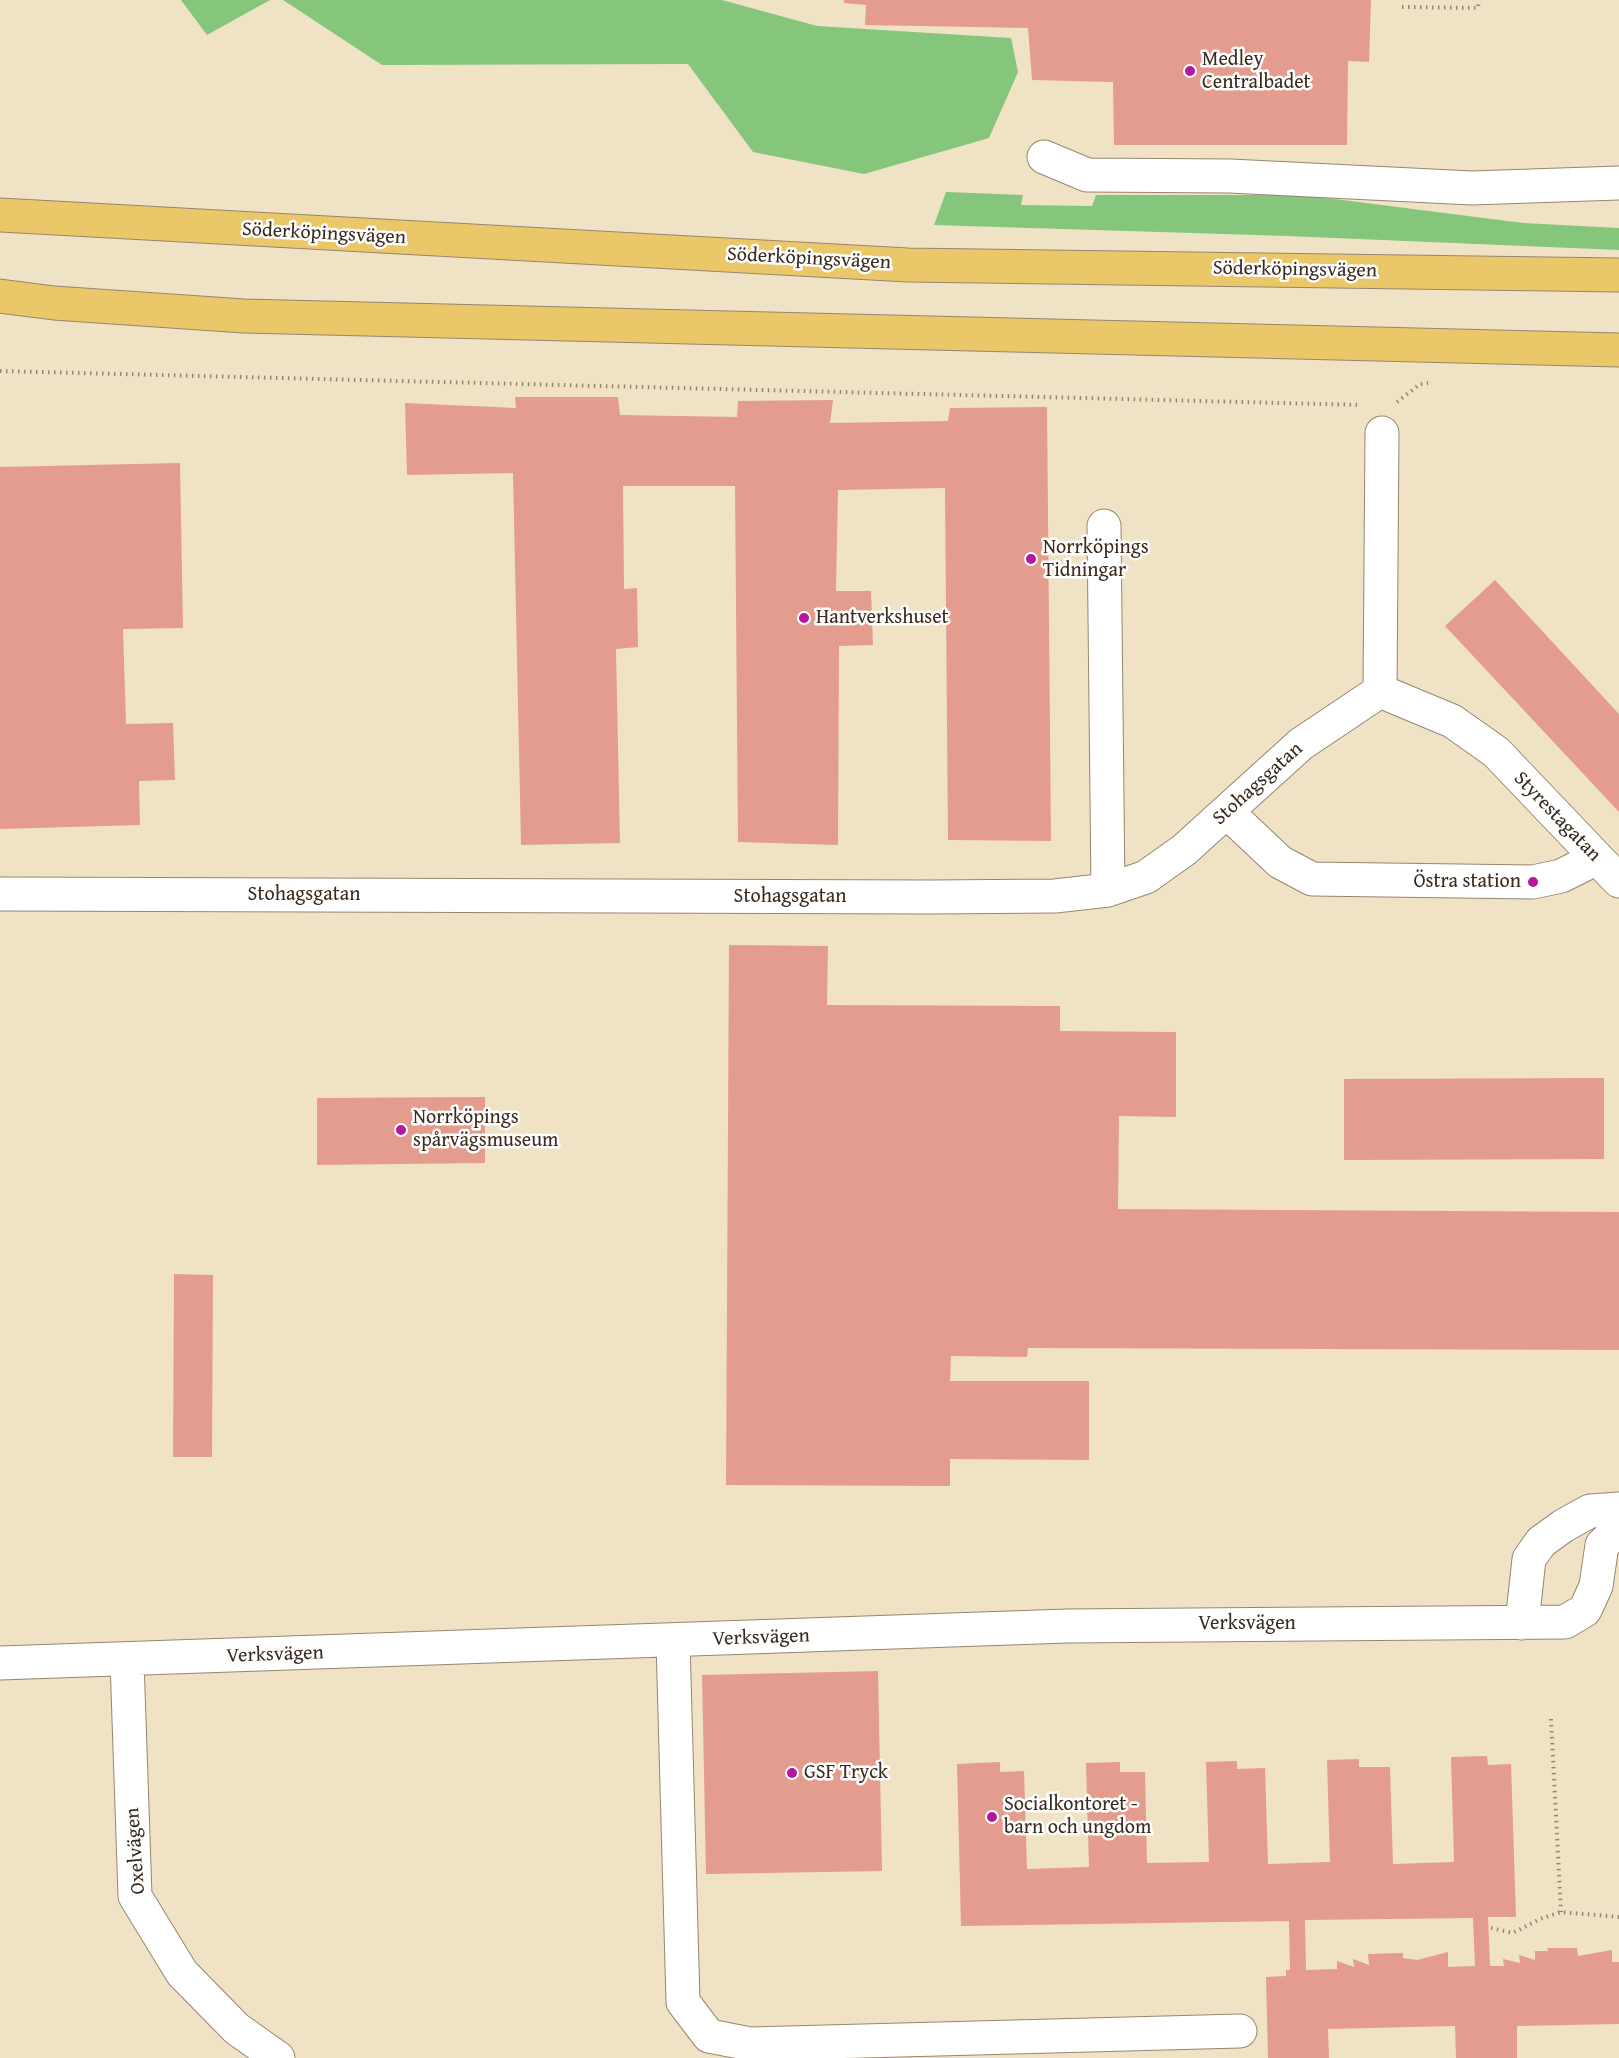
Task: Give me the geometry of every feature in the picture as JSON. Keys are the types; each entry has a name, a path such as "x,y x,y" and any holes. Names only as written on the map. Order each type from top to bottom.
{"main road":[{"name":"Söderköpingsvägen","path":"0,215 908,265 1619,275"},
{"path":"0,296 54,303 244,316 1619,350"}],"street":[{"path":"1044,157 1087,175 1230,176 1472,188 1619,183"},
{"path":"1380,691 1381,415"},
{"path":"1104,526 1108,891"},
{"name":"Styrestagatan","path":"1380,691 1452,721 1496,752 1608,869"},
{"name":"Stohagsgatan","path":"0,894 932,897 1054,896 1108,891 1146,877 1184,850 1301,744 1380,691"},
{"path":"1227,812 1280,862 1312,879 1533,882 1608,869"},
{"path":"1522,1623 1529,1558 1541,1542 1590,1511 1619,1509"},
{"name":"Verksvägen","path":"0,1663 1067,1626 1565,1622 1585,1610 1596,1586 1602,1545 1619,1528"},
{"path":"673,1641 683,2002 709,2036 750,2044 1240,2031"},
{"name":"Oxelvägen","path":"127,1660 135,1896 182,1973 237,2029 278,2058"}],"path":[{"path":"1402,7 1478,8 1479,0"},
{"path":"0,371 1381,415 1420,384 1439,380"},
{"path":"1551,1719 1561,1912"},
{"path":"1491,1929 1513,1933 1540,1919 1561,1912 1619,1917"}],"green space":[{"path":"181,0 270,0 207,35"},
{"path":"283,0 722,0 817,26 1011,38 1018,72 989,138 864,174 753,152 688,64 382,65"},
{"path":"946,192 1023,195 1021,205 1092,206 1096,195 1303,195 1523,223 1619,228 1619,250 1288,236 934,225"}],"building":[{"name":"Medley Centralbadet","path":"844,0 1371,0 1369,62 1348,61 1347,145 1114,145 1113,82 1032,80 1028,28 865,25 866,5 844,3"},
{"name":"Hantverkshuset","path":"515,397 618,397 620,415 737,417 738,401 833,400 830,423 948,421 950,408 1047,407 1051,841 948,840 945,488 838,490 836,591 871,591 873,645 839,646 838,845 738,842 735,486 623,486 624,589 637,588 638,647 616,649 620,843 521,845 513,473 407,475 405,403 516,408"},
{"path":"180,463 183,628 123,629 126,724 173,723 175,780 139,781 140,825 0,829 0,467"},
{"path":"1495,580 1619,714 1619,812 1445,626"},
{"path":"729,945 828,946 827,1005 1060,1006 1060,1031 1176,1032 1176,1117 1119,1116 1118,1209 1619,1212 1619,1350 1028,1348 1027,1357 951,1356 950,1381 1089,1381 1089,1460 950,1459 950,1486 726,1485"},
{"path":"1604,1078 1604,1159 1344,1160 1344,1079"},
{"name":"Norrköpings spårvägsmuseum","path":"485,1097 485,1163 317,1165 317,1098"},
{"path":"174,1274 213,1275 212,1457 173,1457"},
{"name":"GSF Tryck","path":"878,1671 882,1871 706,1874 702,1675"},
{"name":"Socialkontoret - barn och ungdom","path":"1487,1756 1488,1765 1511,1764 1516,1917 1488,1917 1490,1966 1504,1966 1503,1959 1520,1963 1519,1955 1535,1960 1535,1951 1548,1951 1547,1948 1577,1948 1578,1956 1612,1950 1612,1962 1619,1962 1619,2024 1517,2026 1517,2058 1456,2058 1455,2026 1328,2029 1329,2058 1268,2058 1266,1977 1286,1976 1286,1970 1290,1970 1289,1921 961,1926 957,1764 1000,1762 1000,1772 1024,1771 1027,1869 1089,1867 1086,1763 1120,1762 1120,1772 1145,1772 1147,1863 1209,1862 1206,1762 1237,1761 1237,1769 1265,1768 1268,1864 1330,1862 1327,1760 1359,1759 1359,1767 1390,1767 1393,1864 1454,1862 1451,1757","holes":["1473,1918 1475,1966 1448,1967 1448,1952 1417,1960 1403,1958 1403,1953 1368,1954 1369,1965 1353,1959 1354,1967 1337,1961 1337,1969 1306,1970 1305,1920"]}],"place":[{"name":"Medley Centralbadet","path":"1190,71"},
{"name":"Norrköpings Tidningar","path":"1031,559"},
{"name":"Hantverkshuset","path":"804,618"},
{"name":"Östra station","path":"1533,882"},
{"name":"Norrköpings spårvägsmuseum","path":"401,1130"},
{"name":"GSF Tryck","path":"792,1773"},
{"name":"Socialkontoret - barn och ungdom","path":"992,1817"}]}
